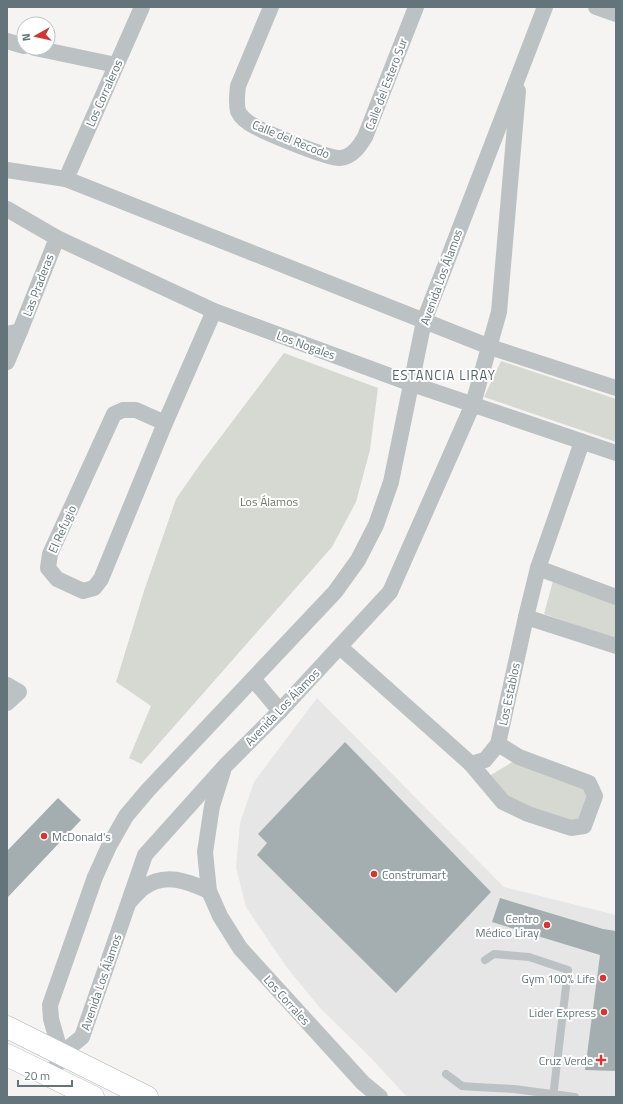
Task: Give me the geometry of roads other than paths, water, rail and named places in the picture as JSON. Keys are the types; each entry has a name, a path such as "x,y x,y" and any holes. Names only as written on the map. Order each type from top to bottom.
{"main road":[{"path":"7,1027 146,1097"},
{"path":"7,1055 93,1097"}],"street":[{"name":"Los Corraleros","path":"66,179 142,7"},
{"name":"Calle del Recodo","path":"270,7 238,86 238,111 245,120 256,127 323,154 339,158 348,155"},
{"name":"Calle del Estero Sur","path":"348,155 358,149 365,137 416,7"},
{"name":"Avenida Los Álamos","path":"520,71 503,252 499,312 473,404 390,592 280,711 224,766 145,855 82,1037 61,1054 51,1019 50,1005 95,877 108,846 126,816 135,805 335,592 358,560 376,525 391,482 424,321 520,71 545,7"},
{"path":"596,7 616,14"},
{"path":"56,53 116,65"},
{"path":"7,170 66,179 490,347 616,388"},
{"name":"Los Nogales","path":"7,209 57,238 214,310 412,384 616,454"},
{"name":"Las Praderas","path":"7,362 14,333 57,238"},
{"name":"El Refugio","path":"165,423 136,410 123,410 114,414 50,554 48,568 57,579 83,591 94,588 101,579 165,423 214,310"},
{"name":"Los Establos","path":"471,764 485,760 498,744 538,568 582,442"},
{"path":"538,568 616,597"},
{"path":"526,617 616,646"},
{"path":"340,647 471,764 503,802 528,814 571,828 584,826 595,796 589,783 519,757 498,744"},
{"path":"254,679 280,711"},
{"path":"7,685 19,692 7,703"},
{"name":"Los Corrales","path":"224,766 212,806 205,852 209,891 220,916 240,948 363,1083 380,1097"},
{"path":"128,903 143,888 159,880 186,881 209,891"},
{"path":"52,1076 61,1054"}],"lane":[{"path":"485,960 494,954 529,957 568,970 553,1095"},
{"path":"446,1074 462,1086 514,1089 575,1097"}],"place":[{"name":"McDonald's","path":"44,836"},
{"name":"Construmart","path":"374,874"},
{"name":"Centro Médico Liray","path":"547,925"},
{"name":"Gym 100% Life","path":"603,978"},
{"name":"Lider Express","path":"604,1012"},
{"name":"Cruz Verde","path":"601,1060"}],"district":[{"name":"ESTANCIA LIRAY","path":"444,375"}],"park label":[{"name":"Los Álamos","path":"269,501"}]}
